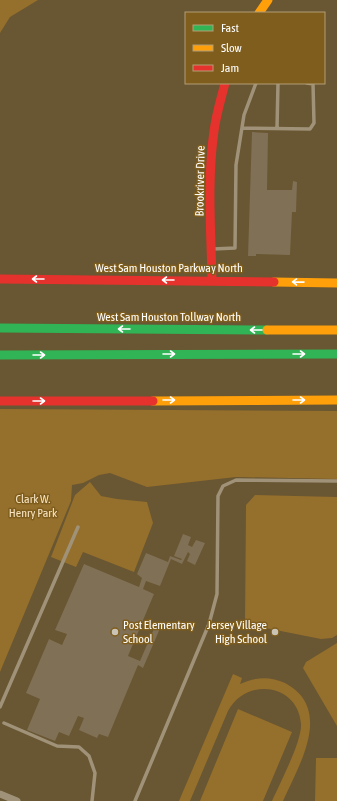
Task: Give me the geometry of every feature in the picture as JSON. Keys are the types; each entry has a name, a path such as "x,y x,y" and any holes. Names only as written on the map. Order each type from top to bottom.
{"main road":[{"path":"261,12 268,0"},
{"name":"Brookriver Drive","path":"212,281 212,148 220,100 225,84"},
{"name":"West Sam Houston Parkway North","path":"0,279 337,283"},
{"name":"West Sam Houston Tollway North","path":"0,328 337,330"},
{"path":"0,355 337,354"},
{"path":"0,401 337,400"}],"street":[{"path":"0,794 17,801"}],"lane":[{"path":"212,249 235,248 236,165 244,115 256,84"},
{"path":"277,128 278,84"},
{"path":"242,128 310,129 314,123 313,84"},
{"path":"135,801 209,624 217,594 218,496 223,486 236,480 337,481"},
{"path":"0,707 78,527"},
{"path":"4,723 57,746 79,747 89,756 95,773 92,801"}],"green space":[{"path":"0,0 38,0 10,17 0,33"},
{"name":"Clark W. Henry Park","path":"0,409 337,411 337,479 236,477 147,487 110,473 99,475 83,483 72,485 71,501 0,672"},
{"path":"90,482 101,496 147,502 153,523 134,572 83,552 76,567 51,557 75,495"},
{"path":"255,495 337,497 337,635 332,638 321,639 245,624 246,505"},
{"path":"337,643 337,726 303,668 306,662"},
{"path":"233,674 242,678 240,684 262,678 274,679 285,683 300,694 308,707 310,722 304,755 283,801 272,801 298,741 301,724 298,710 291,700 281,693 270,689 258,689 247,693 236,700 228,711 190,801 179,801"},
{"path":"238,709 292,732 263,801 200,801"},
{"path":"316,758 337,758 337,801 315,801"}],"building":[{"path":"252,132 268,133 267,190 292,190 293,181 297,182 296,212 292,212 290,255 256,254 256,256 248,256"},
{"name":"Post Elementary School","path":"183,534 191,537 188,545 192,547 196,540 205,543 195,565 187,561 190,554 188,552 182,564 171,559 160,586 146,581 143,589 154,594 128,656 140,661 156,624 161,626 143,668 138,665 108,737 99,734 97,738 79,730 84,718 78,716 69,736 59,732 55,741 27,730 40,699 26,693 49,639 62,645 67,634 55,630 84,564 139,587 142,578 137,574 146,553 168,562 170,556 181,560 182,559 174,556"}],"traffic: fast":[{"path":"0,328 267,330"},
{"path":"0,355 337,354"}],"traffic: slow":[{"path":"260,12 268,0"},
{"path":"274,282 337,283"},
{"path":"267,330 337,330"},
{"path":"153,401 337,400"}],"traffic: jam":[{"path":"212,281 210,206 212,149 217,113 225,84"},
{"path":"0,279 274,282"},
{"path":"0,401 153,401"}],"place":[{"name":"Post Elementary School","path":"115,632"},
{"name":"Jersey Village High School","path":"275,632"}]}
